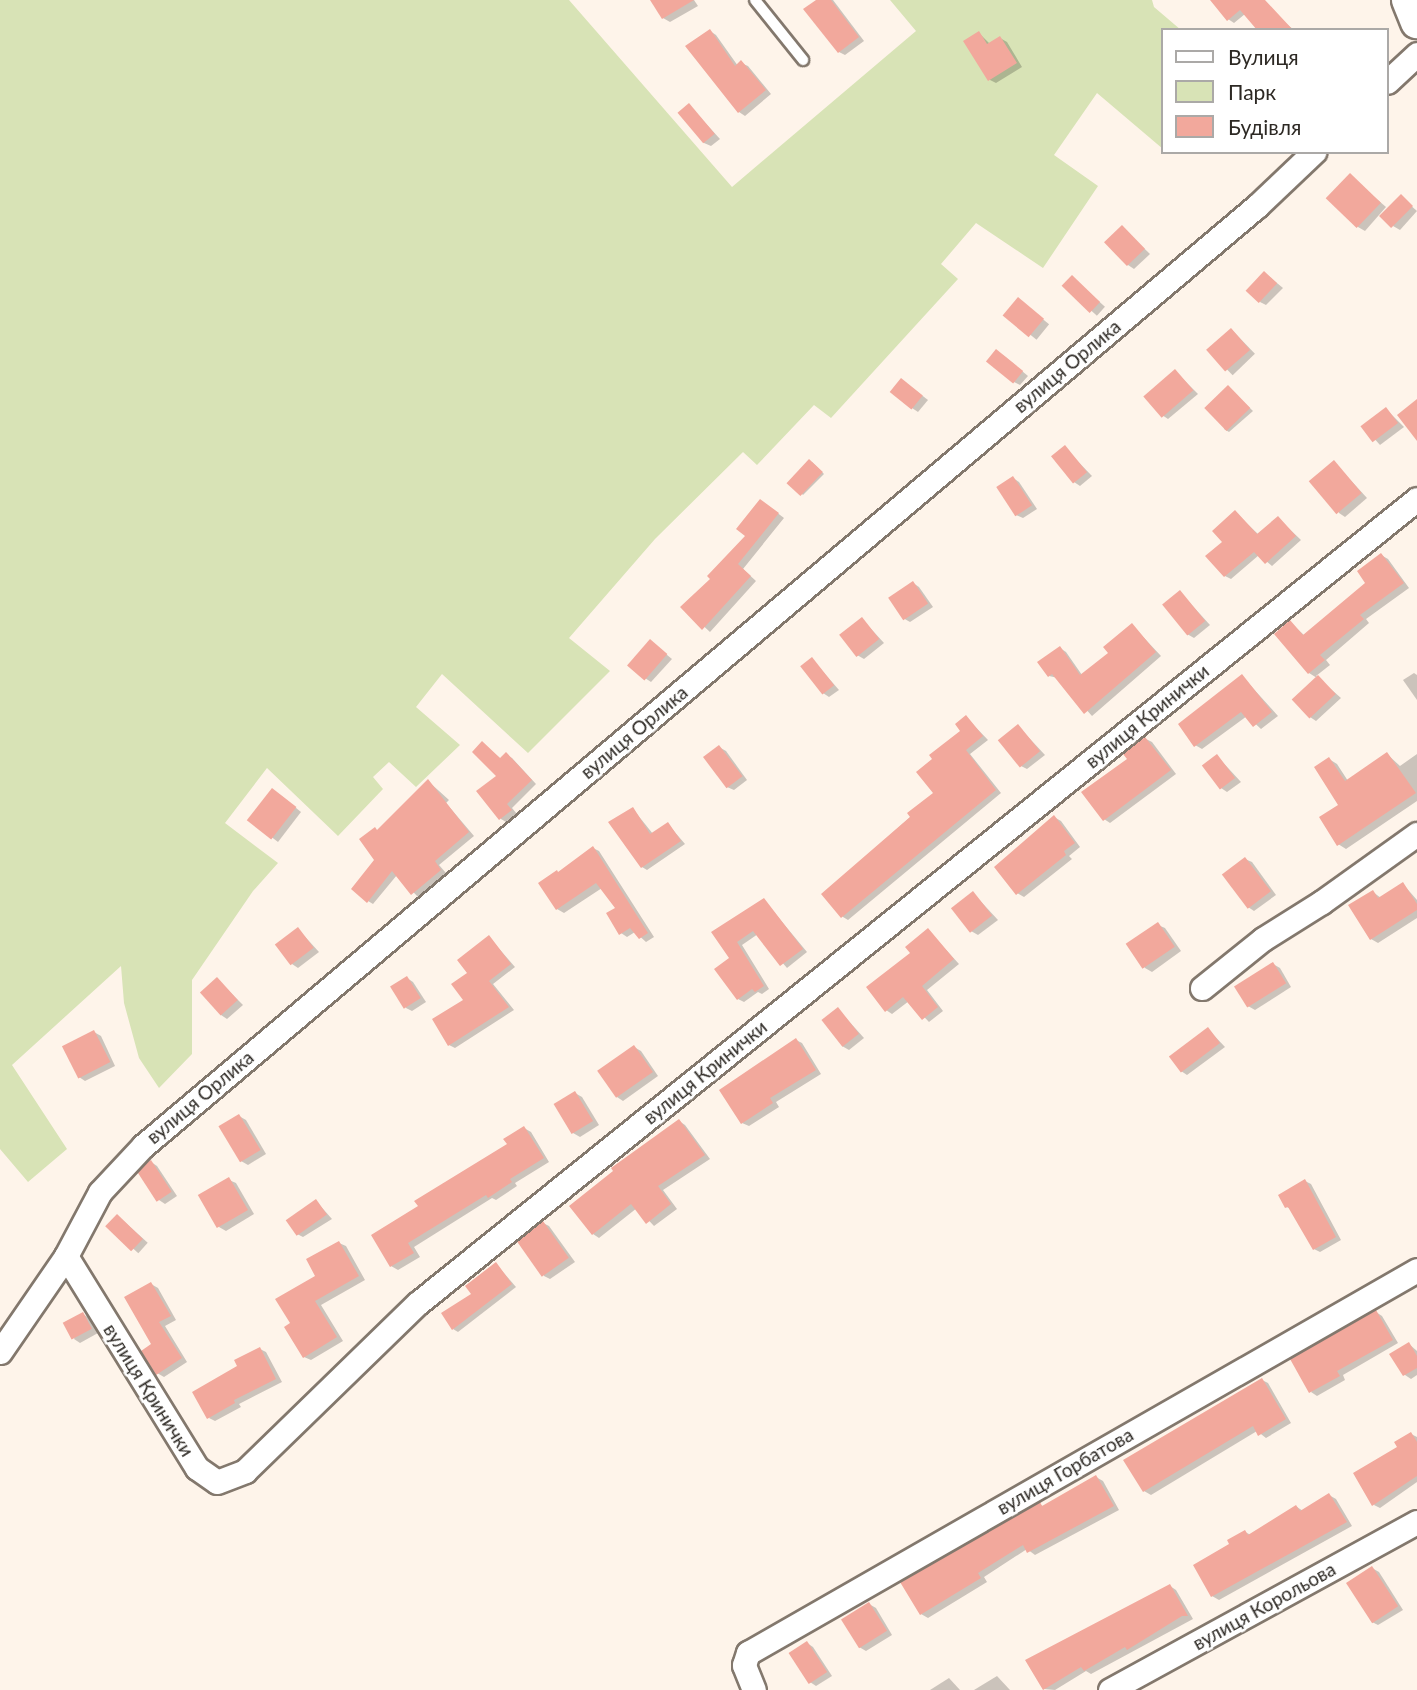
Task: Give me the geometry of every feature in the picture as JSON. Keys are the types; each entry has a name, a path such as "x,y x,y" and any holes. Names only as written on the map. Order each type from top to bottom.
{"main road":[{"path":"1408,0 1417,22"}],"street":[{"path":"1389,80 1417,54"},
{"name":"вулиця Орлика","path":"0,1352 66,1256 100,1192 143,1146 1257,206 1312,154"},
{"name":"вулиця Кринички","path":"66,1256 197,1468 217,1482 245,1471 418,1303 1417,499"},
{"path":"1202,988 1263,939 1322,902 1417,834"},
{"name":"вулиця Горбатова","path":"754,1690 744,1665 748,1653 1417,1270"},
{"name":"вулиця Корольова","path":"1110,1690 1417,1522"}],"lane":[{"path":"755,0 803,60"}],"green space":[{"path":"0,0 569,0 732,187 916,31 890,0 1152,0 1154,7 1179,28 1162,28 1162,148 1097,93 1054,155 1098,186 1043,268 976,223 941,264 958,279 831,418 814,405 757,465 743,452 655,539 569,638 610,671 528,753 442,674 416,707 460,745 416,787 389,762 373,777 383,789 338,836 267,768 225,823 278,863 253,891 192,980 192,1054 159,1088 139,1058 124,1003 121,966 12,1065 67,1149 28,1182 0,1149"}],"building":[{"path":"650,0 694,0 662,19"},
{"path":"816,0 831,0 859,37 838,53 803,9"},
{"path":"1210,0 1265,0 1291,28 1255,28 1240,10 1227,21"},
{"path":"710,29 735,66 741,60 766,90 738,113 685,46"},
{"path":"979,31 987,44 1000,36 1017,63 988,81 963,41"},
{"path":"689,103 715,134 703,143 678,113"},
{"path":"1350,173 1381,203 1357,228 1326,198"},
{"path":"1401,194 1413,206 1391,228 1379,216"},
{"path":"1122,225 1145,249 1127,266 1104,242"},
{"path":"1264,271 1277,283 1259,303 1246,291"},
{"path":"1072,275 1100,302 1090,313 1062,286"},
{"path":"1018,297 1044,319 1029,337 1003,315"},
{"path":"1231,328 1250,350 1225,372 1206,350"},
{"path":"996,349 1023,371 1013,383 986,361"},
{"path":"1175,369 1193,390 1162,418 1143,397"},
{"path":"901,378 923,396 911,410 890,392"},
{"path":"1228,385 1250,408 1226,431 1204,408"},
{"path":"1417,399 1417,441 1397,415"},
{"path":"1386,407 1398,423 1372,442 1360,426"},
{"path":"1065,445 1087,472 1073,484 1051,456"},
{"path":"809,459 823,472 800,496 786,483"},
{"path":"1334,460 1362,493 1336,514 1309,481"},
{"path":"1013,476 1032,505 1015,516 996,487"},
{"path":"760,499 779,513 738,564 751,576 702,630 680,607 710,579 707,576 745,536 736,529"},
{"path":"1235,510 1257,534 1278,516 1296,536 1265,564 1254,552 1224,577 1205,556 1222,542 1212,531"},
{"path":"1381,553 1404,583 1360,615 1364,619 1320,655 1325,660 1308,674 1274,634 1290,620 1303,635 1365,583 1357,571"},
{"path":"913,581 928,603 903,620 888,598"},
{"path":"1180,590 1205,621 1187,636 1162,604"},
{"path":"862,617 879,639 856,657 839,635"},
{"path":"1132,623 1156,652 1084,714 1052,674 1048,677 1037,662 1060,646 1080,675 1108,653 1103,647"},
{"path":"650,639 667,654 644,681 627,665"},
{"path":"812,657 834,685 822,695 800,666"},
{"path":"1242,674 1272,712 1253,727 1241,712 1194,747 1178,724"},
{"path":"1318,675 1336,694 1309,719 1292,700"},
{"path":"966,715 983,736 966,750 996,790 841,918 821,894 910,817 907,813 933,793 916,772 932,759 929,755 960,731 955,724"},
{"path":"1018,724 1040,751 1020,768 998,740"},
{"path":"1145,737 1171,770 1103,821 1081,792 1127,759 1123,754"},
{"path":"482,741 500,758 506,752 532,780 507,804 512,810 499,820 476,791 496,776 472,752"},
{"path":"719,745 742,776 726,788 703,757"},
{"path":"1387,752 1416,793 1337,846 1319,817 1338,805 1314,767 1329,757 1345,781"},
{"path":"1217,754 1235,778 1220,789 1202,765"},
{"path":"428,779 469,832 435,861 441,870 411,895 392,871 367,903 351,889 374,860 359,839 375,827 377,830"},
{"path":"272,788 296,807 271,839 247,820"},
{"path":"633,807 650,834 668,822 681,841 641,868 608,822"},
{"path":"1054,815 1075,843 1064,851 1066,855 1016,895 994,867"},
{"path":"593,846 648,933 639,939 630,928 619,935 606,913 615,908 596,883 556,910 538,883"},
{"path":"1245,857 1271,891 1248,909 1222,874"},
{"path":"1403,882 1417,904 1417,910 1370,940 1348,905 1373,890 1378,898"},
{"path":"973,891 992,915 970,933 951,908"},
{"path":"764,898 803,949 780,966 753,931 737,942 764,986 755,992 752,989 737,1000 714,969 729,958 711,932"},
{"path":"1158,922 1175,947 1142,969 1126,944"},
{"path":"298,927 314,948 290,965 275,944"},
{"path":"928,928 954,959 922,986 938,1007 922,1020 903,997 885,1012 866,987 910,953 905,947"},
{"path":"489,935 511,964 489,981 509,1007 448,1046 432,1019 463,1000 451,984 467,973 457,960"},
{"path":"1273,962 1286,983 1247,1008 1234,986"},
{"path":"407,976 421,998 404,1009 390,987"},
{"path":"217,977 238,1000 221,1015 200,992"},
{"path":"838,1007 859,1034 842,1047 821,1020"},
{"path":"1208,1027 1220,1043 1181,1072 1169,1056"},
{"path":"94,1030 110,1062 78,1078 62,1046"},
{"path":"796,1038 816,1070 770,1098 773,1103 741,1124 719,1090"},
{"path":"634,1045 653,1072 616,1098 597,1071"},
{"path":"575,1091 593,1121 572,1134 554,1104"},
{"path":"239,1114 261,1150 240,1162 218,1126"},
{"path":"679,1119 705,1155 658,1186 671,1204 646,1224 631,1204 592,1235 569,1206 613,1171 611,1168"},
{"path":"524,1126 544,1158 510,1179 512,1182 488,1198 486,1195 408,1243 414,1253 390,1267 371,1235 418,1206 414,1201 507,1144 503,1139"},
{"path":"151,1160 172,1192 157,1202 136,1170"},
{"path":"229,1177 248,1210 217,1228 198,1195"},
{"path":"1305,1179 1336,1237 1313,1250 1278,1195"},
{"path":"316,1199 327,1215 297,1236 286,1220"},
{"path":"117,1214 143,1239 131,1251 105,1226"},
{"path":"543,1221 569,1258 542,1277 516,1240"},
{"path":"339,1241 359,1276 315,1301 337,1337 303,1358 284,1327 290,1323 275,1299 315,1276 306,1259"},
{"path":"496,1262 512,1284 452,1330 441,1313 471,1294 465,1286"},
{"path":"151,1282 171,1316 159,1322 182,1358 156,1375 141,1351 151,1344 124,1297"},
{"path":"1376,1310 1393,1340 1337,1371 1340,1376 1309,1393 1290,1359"},
{"path":"83,1312 92,1329 72,1340 63,1323"},
{"path":"1409,1342 1417,1356 1417,1368 1403,1376 1389,1354"},
{"path":"260,1347 276,1379 234,1400 235,1403 207,1419 192,1392 237,1366 234,1360"},
{"path":"1262,1378 1286,1419 1258,1436 1253,1426 1143,1492 1123,1460"},
{"path":"1411,1432 1417,1442 1417,1476 1372,1506 1353,1473 1397,1447 1394,1442"},
{"path":"1096,1475 1114,1506 1027,1553 1023,1545 978,1573 981,1578 920,1615 900,1582 1040,1502 1042,1506"},
{"path":"1329,1493 1347,1522 1211,1597 1193,1565 1229,1544 1227,1540 1245,1530 1248,1535 1296,1505 1300,1511"},
{"path":"1372,1566 1398,1606 1372,1623 1346,1583"},
{"path":"1170,1584 1188,1616 1182,1616 1127,1650 1125,1647 1084,1671 1081,1667 1043,1690 1025,1660"},
{"path":"869,1602 887,1631 859,1648 841,1619"},
{"path":"807,1641 827,1672 809,1684 789,1653"}]}
